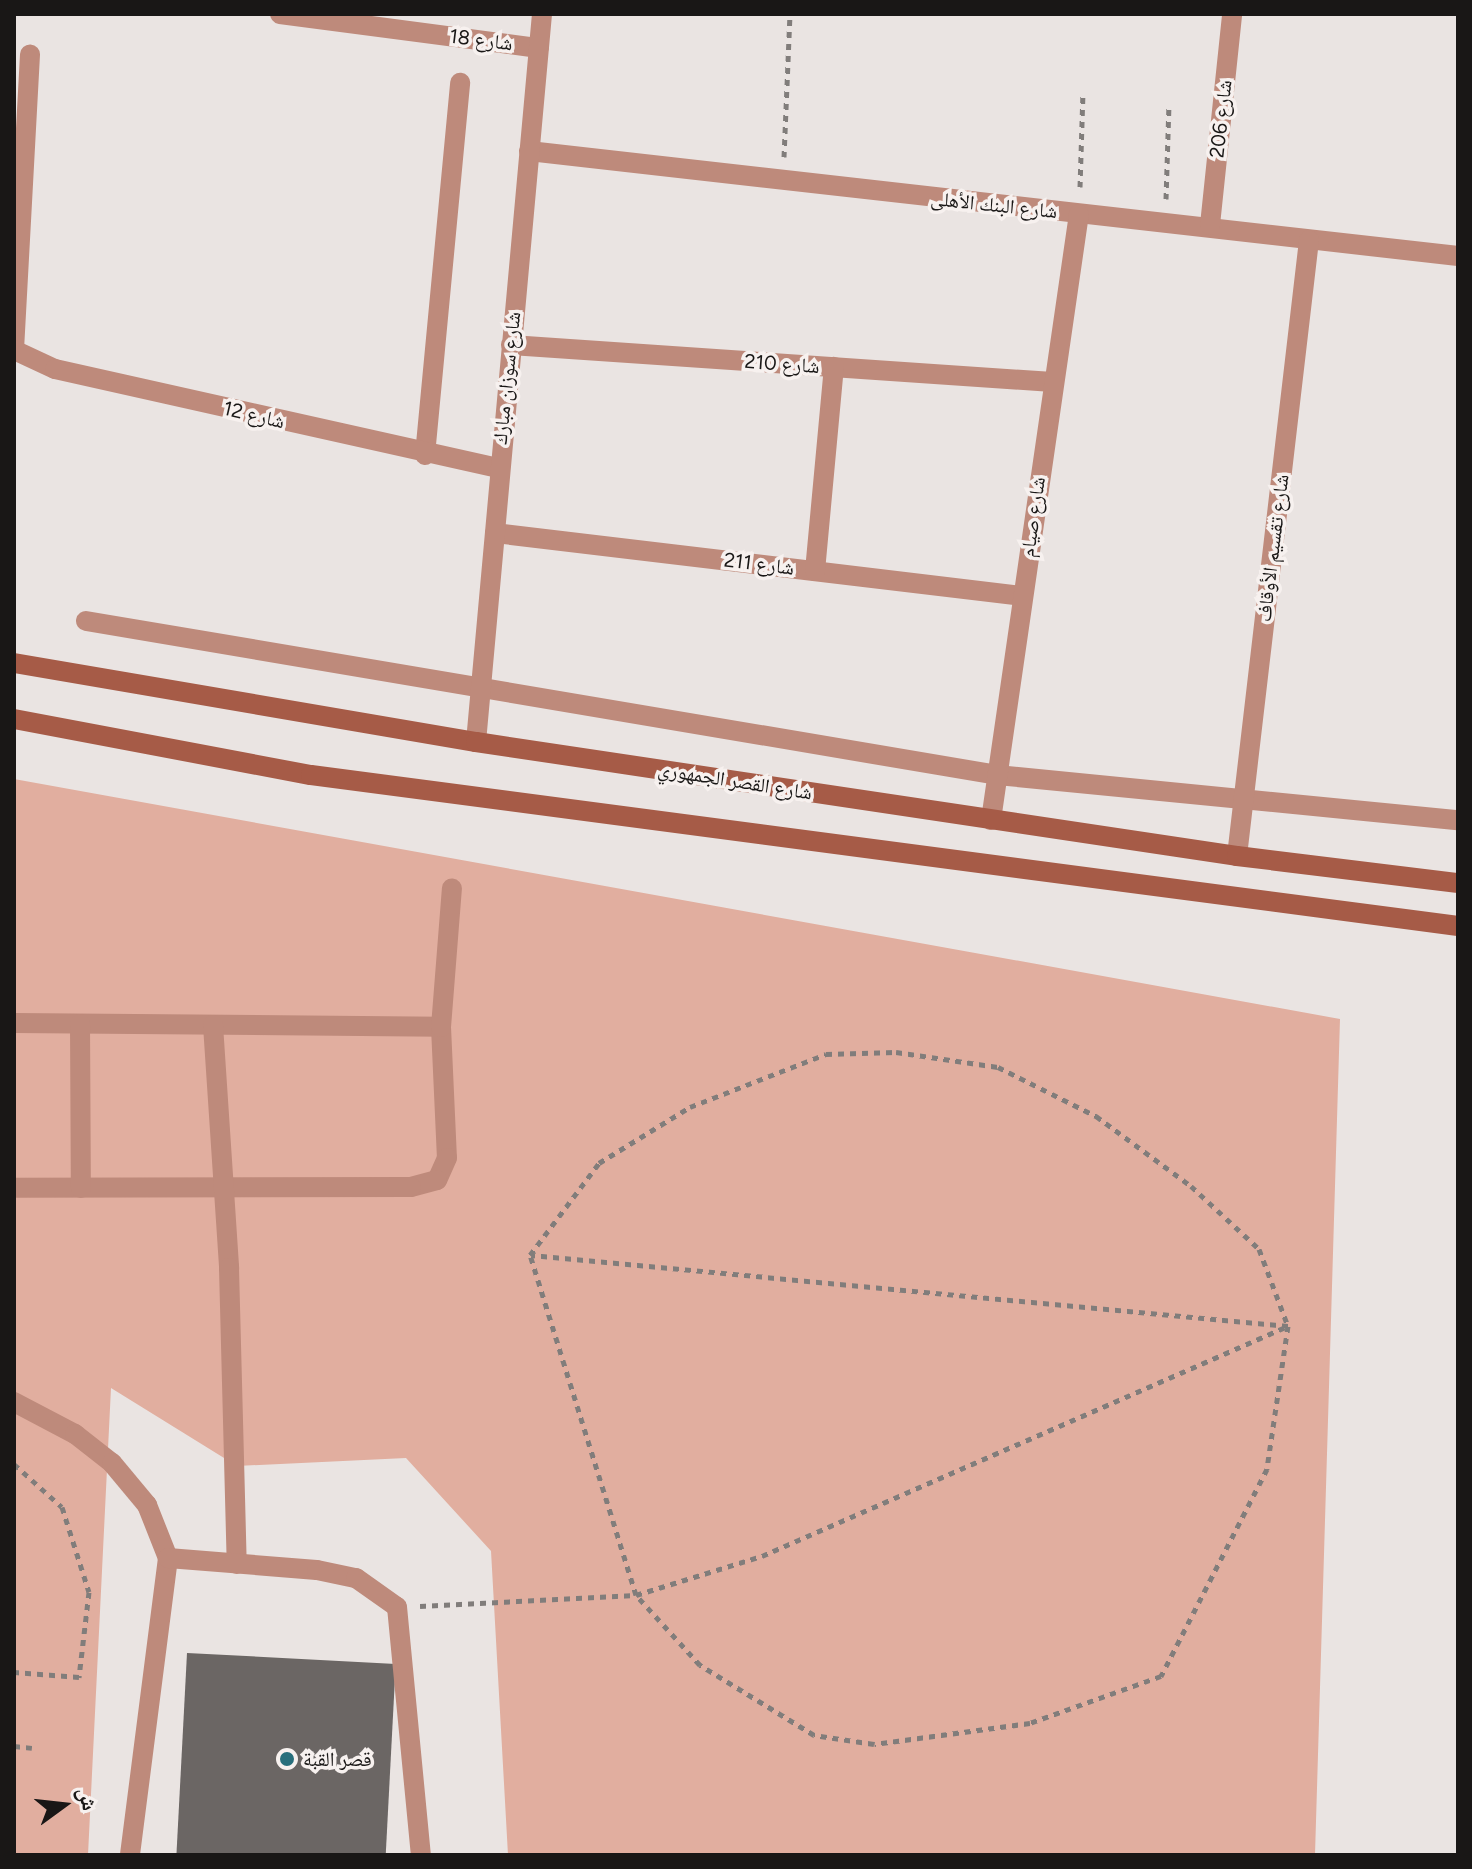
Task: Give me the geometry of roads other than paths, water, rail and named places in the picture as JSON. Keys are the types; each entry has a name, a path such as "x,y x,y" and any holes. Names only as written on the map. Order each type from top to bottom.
{"main road":[{"name":"شارع القصر الجمهوري","path":"14,663 476,742 1237,856 1458,883"},
{"path":"14,719 311,775 1458,926"}],"street":[{"name":"شارع 18","path":"280,14 364,20 539,48"},
{"name":"شارع سوزان مبارك","path":"476,742 498,468 542,14"},
{"name":"شارع 206","path":"1210,225 1232,14"},
{"path":"14,350 30,54"},
{"path":"425,455 460,83"},
{"name":"شارع البنك الأهلى","path":"529,151 1165,224 1210,225 1309,240 1458,256"},
{"name":"شارع صيام","path":"991,820 1079,214"},
{"name":"شارع تقسيم الأوقاف","path":"1237,856 1309,240"},
{"name":"شارع 210","path":"511,345 1053,382"},
{"name":"شارع 12","path":"14,350 55,369 425,455 498,468"},
{"path":"815,571 834,367"},
{"name":"شارع 211","path":"495,533 1022,596"},
{"path":"86,621 997,775 1458,820"},
{"path":"14,1188 411,1187 437,1180 447,1158 441,1027 452,888"},
{"path":"14,1023 441,1027"},
{"path":"80,1024 81,1188"},
{"path":"213,1025 224,1188 237,1564"},
{"path":"14,1402 75,1434 112,1463 147,1505 168,1558 130,1855"},
{"path":"168,1558 356,1578 397,1607 421,1855"}],"place":[{"name":"قصر القبة","path":"287,1759"}]}
